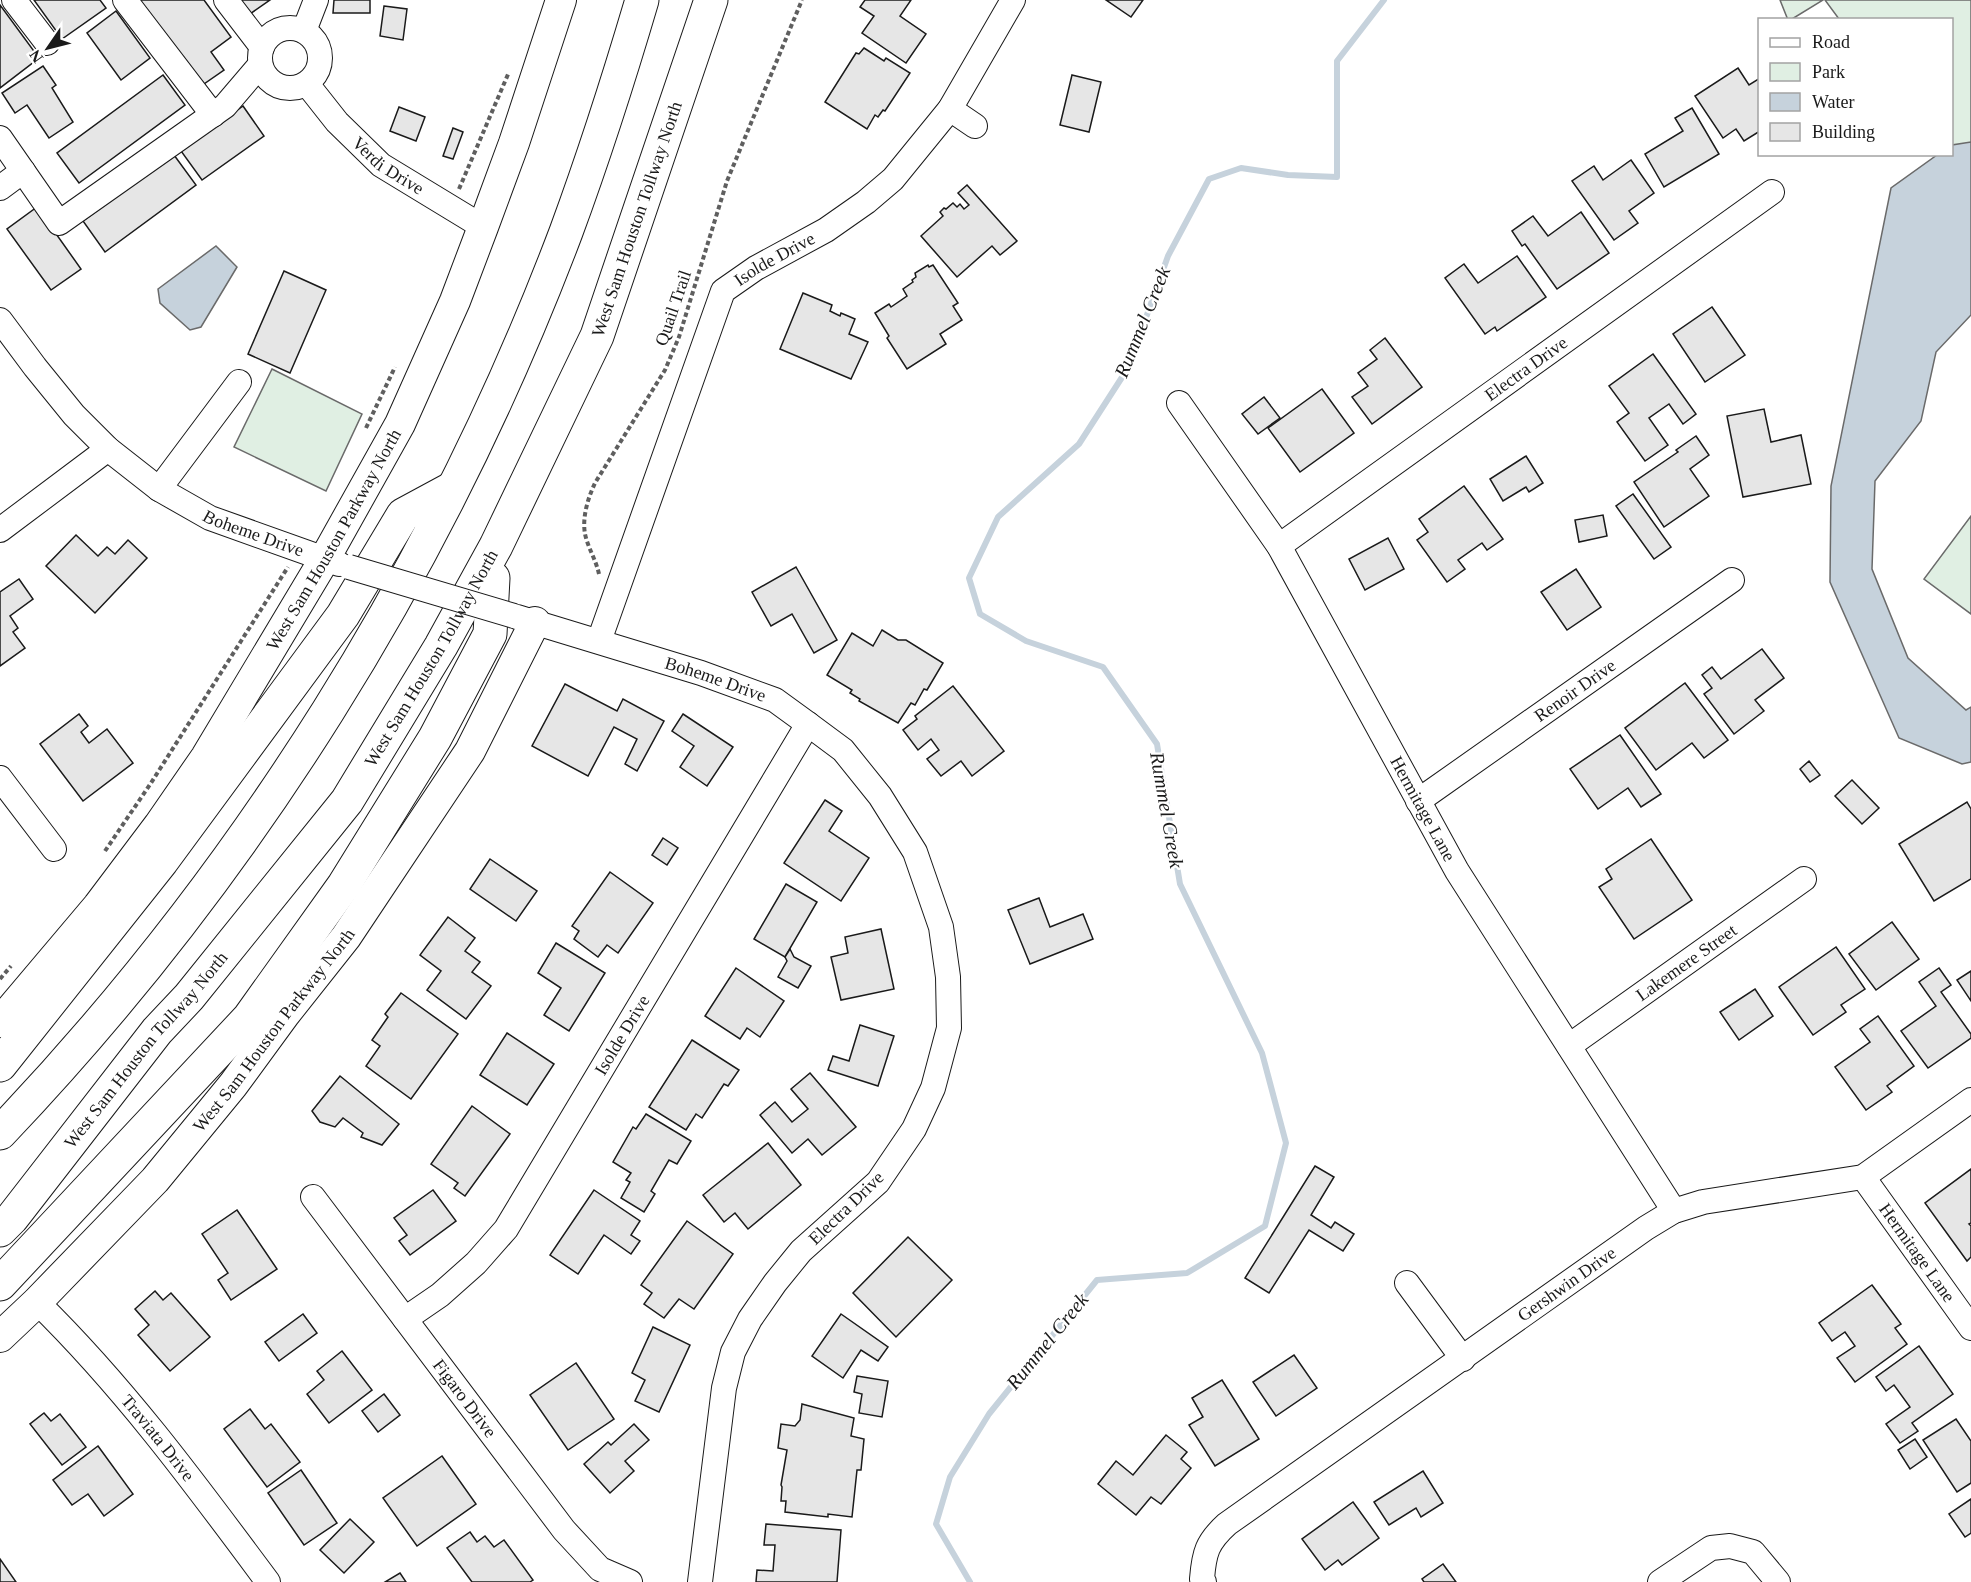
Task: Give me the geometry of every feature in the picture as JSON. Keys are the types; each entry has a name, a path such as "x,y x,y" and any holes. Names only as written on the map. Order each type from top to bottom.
{"highway":[{"path":"0,1133 54,1075 127,989 199,898 244,837 308,742 386,613 453,488 518,349 565,233 612,98 642,0"},
{"name":"West Sam Houston Tollway North","path":"0,1230 12,1218 157,1031 189,997 347,801 441,646 496,546 597,336 711,0"},
{"path":"0,1065 162,861 343,615 403,515 453,488"},
{"path":"0,1284 249,1018 344,885 435,738 490,634 496,546"}],"main road":[{"name":"West Sam Houston Parkway North","path":"0,1022 98,906 206,757 324,559 400,424 455,301 514,143 561,0"},
{"name":"West Sam Houston Parkway North","path":"0,1337 155,1180 233,1085 345,937 470,751 525,619"}],"street":[{"path":"14,0 46,43"},
{"path":"125,0 213,115"},
{"path":"0,138 59,223 225,106 261,56 266,39 277,30 291,28 304,31 316,42 321,57 318,73 307,84 293,89 279,87 266,78 261,56 226,0"},
{"path":"304,31 316,0"},
{"name":"Isolde Drive","path":"599,641 723,291 756,267 826,230 866,202 893,179 950,109 1013,0"},
{"name":"Verdi Drive","path":"307,84 336,122 381,165 483,227"},
{"path":"950,109 975,126"},
{"path":"0,188 23,171"},
{"name":"Electra Drive","path":"1279,546 1772,192"},
{"name":"Boheme Drive","path":"0,320 74,415 108,449 159,489 210,518 324,559 700,673 775,700 808,724"},
{"path":"159,489 239,382"},
{"name":"Hermitage Lane","path":"1179,403 1279,546 1457,871 1674,1211"},
{"path":"0,530 108,449"},
{"name":"Renoir Drive","path":"1418,801 1732,580"},
{"name":"Isolde Drive","path":"405,1319 440,1295 476,1263 506,1229 808,724"},
{"name":"Electra Drive","path":"699,1582 724,1388 734,1352 750,1319 775,1283 801,1251 878,1182 914,1129 933,1088 949,1028 948,977 941,927 915,852 880,796 843,750 808,724"},
{"path":"0,778 54,849"},
{"name":"Lakemere Street","path":"1569,1046 1804,879"},
{"name":"Gershwin Drive","path":"1204,1582 1202,1579 1204,1555 1214,1536 1227,1524 1646,1228 1674,1211 1703,1202 1863,1177 1971,1100"},
{"name":"Hermitage Lane","path":"1863,1177 1971,1329"},
{"name":"Figaro Drive","path":"314,1197 564,1530 600,1569 630,1582"},
{"path":"1407,1283 1463,1359"},
{"name":"Traviata Drive","path":"37,1302 77,1342 148,1426 268,1582"},
{"path":"1660,1582 1711,1548 1730,1546 1753,1552 1778,1582"}],"path":[{"name":"Quail Trail","path":"599,583 599,573 585,535 584,526 589,497 595,483 665,370 679,337 728,181 802,0"},
{"path":"455,210 459,187 511,65"},
{"path":"362,436 396,366"},
{"path":"100,859 151,783 274,587 324,559"},
{"path":"0,979 15,962"}],"green space":[{"path":"1780,0 1823,0 1794,18 1787,18"},
{"path":"1825,0 1971,0 1971,207 1935,156 1953,156 1953,18 1838,18"},
{"path":"272,369 362,414 326,491 234,447"},
{"path":"1971,516 1971,614 1924,579"}],"water":[{"path":"1971,142 1971,315 1936,352 1921,421 1875,481 1872,569 1908,658 1966,710 1971,707 1971,762 1962,764 1899,738 1830,582 1831,486 1891,188 1936,156 1953,156 1953,145"},
{"path":"216,246 237,267 201,327 190,330 160,303 158,289"}],"building":[{"path":"34,0 100,0 106,8 62,39"},
{"path":"138,0 204,0 231,37 211,52 224,70 201,86"},
{"path":"235,0 270,0 247,16"},
{"path":"334,0 370,0 370,13 333,13"},
{"path":"865,0 911,0 900,16 926,34 906,63 862,33 874,16 860,7"},
{"path":"1106,0 1143,0 1131,17"},
{"path":"0,5 39,58 0,88"},
{"path":"384,6 407,9 403,40 380,36"},
{"path":"116,11 150,58 121,80 87,33"},
{"path":"864,48 884,61 886,58 910,73 885,111 883,110 878,117 875,115 867,129 825,102 856,53 859,54"},
{"path":"43,66 56,85 52,88 73,122 49,138 27,105 15,113 2,93"},
{"path":"1738,68 1749,85 1758,79 1758,132 1744,141 1736,129 1723,138 1695,96"},
{"path":"163,75 185,105 79,183 57,153"},
{"path":"1072,75 1101,82 1089,132 1060,125"},
{"path":"243,106 264,136 202,180 181,151"},
{"path":"399,107 425,117 416,141 390,131"},
{"path":"1692,108 1719,154 1664,187 1645,154 1683,131 1675,118"},
{"path":"453,128 463,132 453,159 443,156"},
{"path":"174,155 196,185 105,252 83,221"},
{"path":"1631,160 1654,193 1629,211 1638,223 1614,240 1572,181 1594,166 1603,180"},
{"path":"967,185 1017,241 1000,255 992,246 957,277 921,236 943,216 940,212 944,208 946,209 953,203 957,207 960,204 964,209 969,205 958,193"},
{"path":"37,207 81,269 51,290 7,229"},
{"path":"1581,212 1609,253 1557,289 1525,244 1522,246 1512,231 1533,216 1548,236"},
{"path":"1517,256 1546,297 1497,331 1495,327 1485,334 1445,278 1464,264 1478,283"},
{"path":"928,265 929,267 933,265 958,303 953,306 962,320 940,334 946,344 907,369 887,338 889,336 875,313 889,304 891,307 907,296 903,289 913,282 912,280 916,277 915,273"},
{"path":"284,271 326,290 290,373 248,354"},
{"path":"803,293 832,305 830,311 840,316 841,313 855,319 849,334 868,342 851,379 780,349"},
{"path":"1712,307 1745,355 1705,382 1673,334"},
{"path":"1385,338 1422,387 1372,424 1352,397 1368,386 1358,373 1377,359 1370,350"},
{"path":"1653,354 1696,414 1683,424 1669,404 1649,418 1668,445 1645,461 1617,422 1629,413 1609,386"},
{"path":"1322,389 1354,433 1300,472 1268,428"},
{"path":"1264,397 1280,418 1258,434 1242,414"},
{"path":"1764,409 1771,442 1801,435 1811,484 1743,497 1727,416"},
{"path":"1696,436 1709,455 1690,469 1709,496 1664,527 1634,482 1678,452 1676,450"},
{"path":"1526,456 1543,483 1529,492 1526,487 1503,501 1490,479"},
{"path":"1464,486 1503,539 1487,550 1482,543 1458,560 1465,569 1447,582 1417,540 1428,532 1419,519"},
{"path":"1633,494 1671,547 1654,559 1616,506"},
{"path":"1603,515 1607,536 1579,542 1575,520"},
{"path":"76,535 98,556 107,547 115,554 128,540 147,558 95,613 46,566"},
{"path":"1388,538 1404,569 1365,590 1349,559"},
{"path":"796,567 837,640 814,653 792,614 771,626 752,592"},
{"path":"1576,569 1601,607 1567,630 1541,592"},
{"path":"19,579 33,599 10,616 18,628 13,632 25,648 0,666 0,592"},
{"path":"882,630 898,640 906,640 943,663 927,690 924,689 915,705 911,703 898,723 859,701 860,699 850,693 852,690 827,675 852,633 873,646"},
{"path":"1762,649 1784,678 1755,700 1764,711 1734,734 1704,694 1712,688 1702,675 1712,667 1721,679"},
{"path":"1685,683 1728,740 1704,758 1692,743 1656,770 1625,728"},
{"path":"565,684 617,711 623,699 664,721 637,771 625,764 637,739 614,727 588,776 532,746"},
{"path":"953,686 1004,751 972,776 961,761 941,776 927,759 939,750 931,739 918,750 903,730 917,719 915,716"},
{"path":"79,714 88,726 81,732 89,743 107,729 133,763 83,801 40,744"},
{"path":"683,714 733,747 707,786 680,767 694,746 672,731"},
{"path":"1620,735 1661,794 1641,807 1628,788 1598,809 1570,769"},
{"path":"1809,761 1820,775 1810,782 1800,769"},
{"path":"1852,780 1879,808 1862,824 1835,796"},
{"path":"825,800 842,811 829,831 869,858 841,901 784,863"},
{"path":"1967,802 1971,809 1971,879 1934,901 1899,844"},
{"path":"663,838 678,848 667,865 652,855"},
{"path":"1651,839 1692,900 1634,939 1599,887 1612,879 1606,869"},
{"path":"490,859 537,891 516,921 470,889"},
{"path":"610,872 653,903 618,953 607,945 598,957 574,939 579,931 572,926"},
{"path":"786,884 817,902 785,957 754,939"},
{"path":"1039,898 1050,927 1083,914 1093,939 1030,964 1008,910"},
{"path":"448,917 475,938 465,951 480,962 472,972 491,986 466,1019 427,990 441,971 420,955"},
{"path":"1892,922 1919,959 1876,990 1849,954"},
{"path":"881,929 894,989 841,1000 831,957 848,953 845,937"},
{"path":"556,943 605,973 569,1031 544,1015 561,988 538,973"},
{"path":"1836,947 1865,989 1841,1005 1846,1012 1813,1035 1779,987"},
{"path":"790,949 794,957 811,966 798,988 778,977 787,961 785,957"},
{"path":"736,968 784,1001 760,1037 747,1028 740,1039 705,1016"},
{"path":"1939,968 1951,985 1941,992 1971,1034 1971,1038 1928,1068 1901,1031 1936,1006 1919,982"},
{"path":"1971,971 1971,1001 1957,980"},
{"path":"1755,989 1773,1016 1739,1040 1720,1012"},
{"path":"401,993 458,1034 411,1099 366,1066 380,1046 372,1040 388,1017 385,1014"},
{"path":"1878,1016 1914,1066 1887,1086 1892,1092 1866,1110 1835,1067 1870,1042 1860,1029"},
{"path":"860,1025 894,1036 878,1086 828,1070 833,1056 849,1061"},
{"path":"507,1033 554,1064 527,1105 480,1075"},
{"path":"692,1040 739,1070 728,1086 724,1084 702,1118 696,1114 686,1130 649,1107"},
{"path":"810,1073 856,1127 822,1155 808,1139 792,1153 760,1115 775,1102 792,1122 808,1109 791,1089"},
{"path":"340,1076 399,1124 382,1145 361,1137 363,1133 343,1118 335,1127 320,1122 312,1111"},
{"path":"472,1106 510,1134 465,1196 454,1188 458,1183 431,1164"},
{"path":"646,1114 691,1141 677,1164 669,1160 651,1191 655,1194 644,1212 621,1198 630,1182 626,1180 631,1173 613,1162 633,1127 636,1129"},
{"path":"768,1143 801,1185 748,1229 735,1213 724,1222 703,1195"},
{"path":"1315,1166 1334,1177 1311,1215 1331,1228 1335,1222 1354,1234 1343,1251 1309,1230 1269,1293 1245,1278"},
{"path":"1971,1169 1971,1223 1969,1224 1971,1226 1971,1257 1967,1261 1925,1203"},
{"path":"433,1190 456,1221 410,1255 399,1241 407,1235 394,1218"},
{"path":"594,1190 640,1221 631,1235 640,1241 631,1254 604,1235 578,1274 550,1255"},
{"path":"237,1210 277,1269 231,1300 218,1280 228,1273 202,1234"},
{"path":"687,1221 733,1254 694,1309 679,1299 664,1318 644,1304 652,1293 641,1285"},
{"path":"908,1237 952,1280 896,1337 853,1293"},
{"path":"1872,1285 1901,1324 1895,1328 1907,1344 1855,1382 1837,1358 1855,1346 1845,1332 1832,1341 1819,1323"},
{"path":"155,1291 163,1300 171,1293 210,1337 170,1371 138,1335 149,1325 135,1309"},
{"path":"303,1314 317,1333 279,1361 265,1342"},
{"path":"841,1314 888,1347 878,1361 861,1350 843,1378 812,1356"},
{"path":"653,1327 690,1345 659,1412 635,1401 645,1380 632,1373"},
{"path":"1919,1346 1953,1394 1912,1423 1918,1431 1900,1443 1886,1424 1910,1407 1894,1385 1886,1391 1876,1377"},
{"path":"342,1351 372,1390 329,1423 307,1394 324,1380 317,1371"},
{"path":"1294,1355 1317,1388 1276,1416 1253,1382"},
{"path":"576,1363 614,1419 568,1450 530,1395"},
{"path":"857,1376 888,1381 882,1417 859,1413 862,1394 854,1392"},
{"path":"1222,1380 1259,1439 1215,1466 1189,1425 1203,1417 1192,1398"},
{"path":"384,1394 400,1415 378,1432 362,1411"},
{"path":"802,1404 854,1418 851,1436 864,1439 861,1470 857,1470 852,1517 785,1512 786,1501 781,1501 781,1485 787,1450 778,1448 781,1424 795,1426 800,1420"},
{"path":"250,1409 265,1429 271,1424 300,1462 267,1487 224,1429"},
{"path":"44,1413 51,1421 60,1414 86,1447 62,1465 30,1424"},
{"path":"1956,1419 1971,1441 1971,1483 1957,1492 1923,1440"},
{"path":"634,1424 649,1440 625,1461 634,1471 610,1493 584,1464 608,1442 611,1445"},
{"path":"1166,1435 1187,1452 1181,1459 1191,1468 1161,1504 1151,1497 1136,1515 1098,1484 1116,1461 1133,1475"},
{"path":"1915,1439 1927,1457 1910,1469 1898,1450"},
{"path":"98,1446 133,1494 104,1516 88,1494 72,1505 53,1480"},
{"path":"442,1456 476,1504 417,1546 383,1498"},
{"path":"301,1470 337,1523 304,1545 268,1493"},
{"path":"1423,1471 1443,1503 1421,1517 1416,1508 1389,1525 1374,1502"},
{"path":"1971,1499 1971,1533 1965,1537 1949,1514"},
{"path":"1353,1502 1379,1538 1342,1565 1338,1560 1325,1570 1302,1539"},
{"path":"350,1519 374,1542 344,1573 320,1550"},
{"path":"766,1524 841,1530 837,1582 756,1582 757,1570 773,1571 775,1545 764,1545"},
{"path":"470,1532 477,1542 485,1536 494,1547 504,1540 533,1580 530,1582 472,1582 447,1548"},
{"path":"0,1559 16,1582 0,1582"},
{"path":"1443,1564 1456,1582 1424,1582 1422,1579"},
{"path":"400,1573 406,1582 385,1582"}],"waterway":[{"name":"Rummel Creek","path":"970,1582 936,1524 950,1477 989,1414 1097,1280 1187,1273 1265,1226 1286,1143 1262,1053 1180,884 1157,744 1103,667 1026,641 980,614 969,578 998,517 1079,444 1128,368 1168,256 1209,179 1241,168 1288,175 1337,177 1337,61 1384,0"}]}
